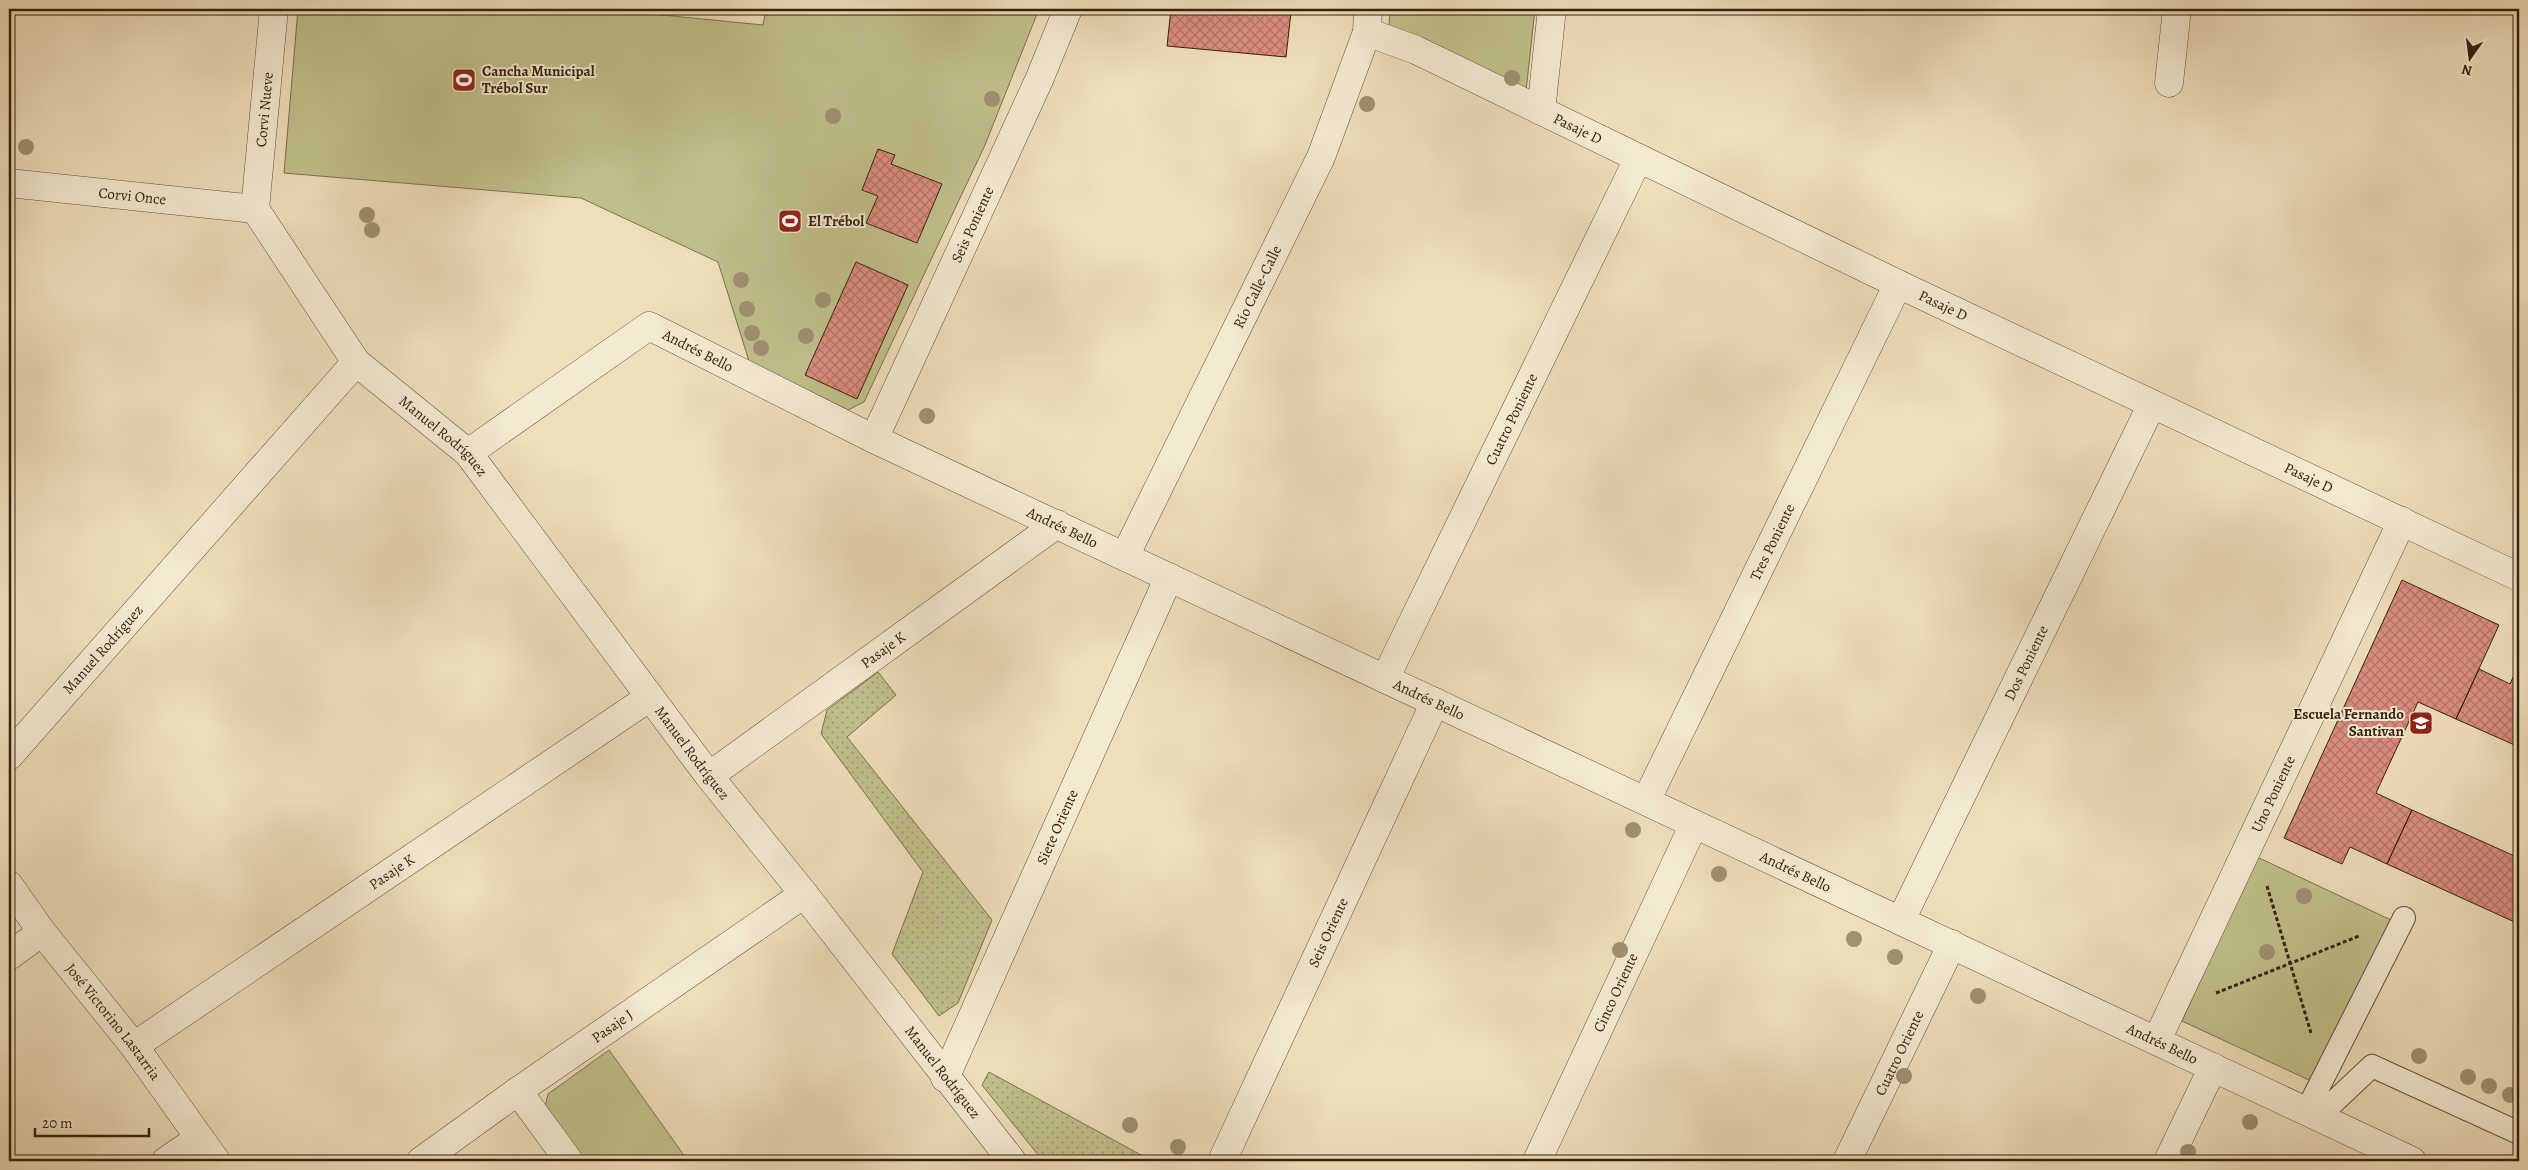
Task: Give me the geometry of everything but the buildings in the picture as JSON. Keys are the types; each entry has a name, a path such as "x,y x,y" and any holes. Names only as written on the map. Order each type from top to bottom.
{"street":[{"name":"Corvi Nueve","path":"256,209 274,9"},
{"name":"Seis Poniente","path":"874,439 1039,80 1068,9"},
{"path":"1541,111 1552,9"},
{"path":"2169,83 2177,9"},
{"name":"Pasaje D","path":"1367,20 1416,50 1638,159 2519,577"},
{"name":"Río Calle-Calle","path":"1125,556 1322,157 1367,20"},
{"name":"Cuatro Poniente","path":"1385,679 1638,159"},
{"name":"Corvi Once","path":"9,183 256,209"},
{"name":"Manuel Rodríguez","path":"256,209 356,362 468,453 709,776 804,894 945,1078 1012,1161"},
{"name":"Tres Poniente","path":"1646,801 1898,284"},
{"name":"Andrés Bello","path":"468,453 649,326 874,439 2412,1161"},
{"name":"Manuel Rodríguez","path":"9,756 356,362"},
{"name":"Dos Poniente","path":"1901,920 2152,404"},
{"name":"Uno Poniente","path":"2157,1040 2402,521"},
{"name":"Pasaje K","path":"709,776 1057,524"},
{"name":"Siete Oriente","path":"945,1078 1169,577"},
{"name":"Pasaje K","path":"134,1046 650,697"},
{"name":"Seis Oriente","path":"1222,1161 1435,702"},
{"name":"Cinco Oriente","path":"1538,1161 1694,824"},
{"name":"José Victorino Lastarria","path":"9,885 42,932 134,1046 198,1139 216,1161"},
{"name":"Pasaje J","path":"421,1161 518,1091 804,894"},
{"path":"9,956 42,932"},
{"name":"Cuatro Oriente","path":"1847,1161 1952,944"},
{"path":"2168,1161 2213,1068"},
{"path":"518,1091 569,1161"},
{"path":"166,1161 198,1139"}],"lane":[{"path":"2313,1113 2324,1077 2404,918"},
{"path":"2313,1113 2372,1066 2519,1133"}],"path":[{"path":"2253,837 2324,1077"},
{"path":"2171,1012 2361,935"}],"shaded area":[{"name":"El Trébol","path":"298,9 652,9 652,14 763,25 766,9 1039,9 985,145 864,402 848,410 749,361 718,262 581,198 284,173"},
{"path":"1390,9 1535,9 1526,91 1389,26"},
{"path":"878,672 896,695 847,737 992,920 958,1003 939,1016 892,954 923,872 821,734 827,710"},
{"path":"2257,857 2391,920 2311,1081 2182,1021"},
{"path":"609,1050 688,1161 585,1161 545,1107 548,1094"},
{"path":"989,1072 1152,1161 1043,1161 982,1085"}],"place":[{"name":"Cancha Municipal Trébol Sur","path":"464,80"},
{"name":"El Trébol","path":"790,221"},
{"name":"Escuela Fernando Santivan","path":"2421,723"}]}
